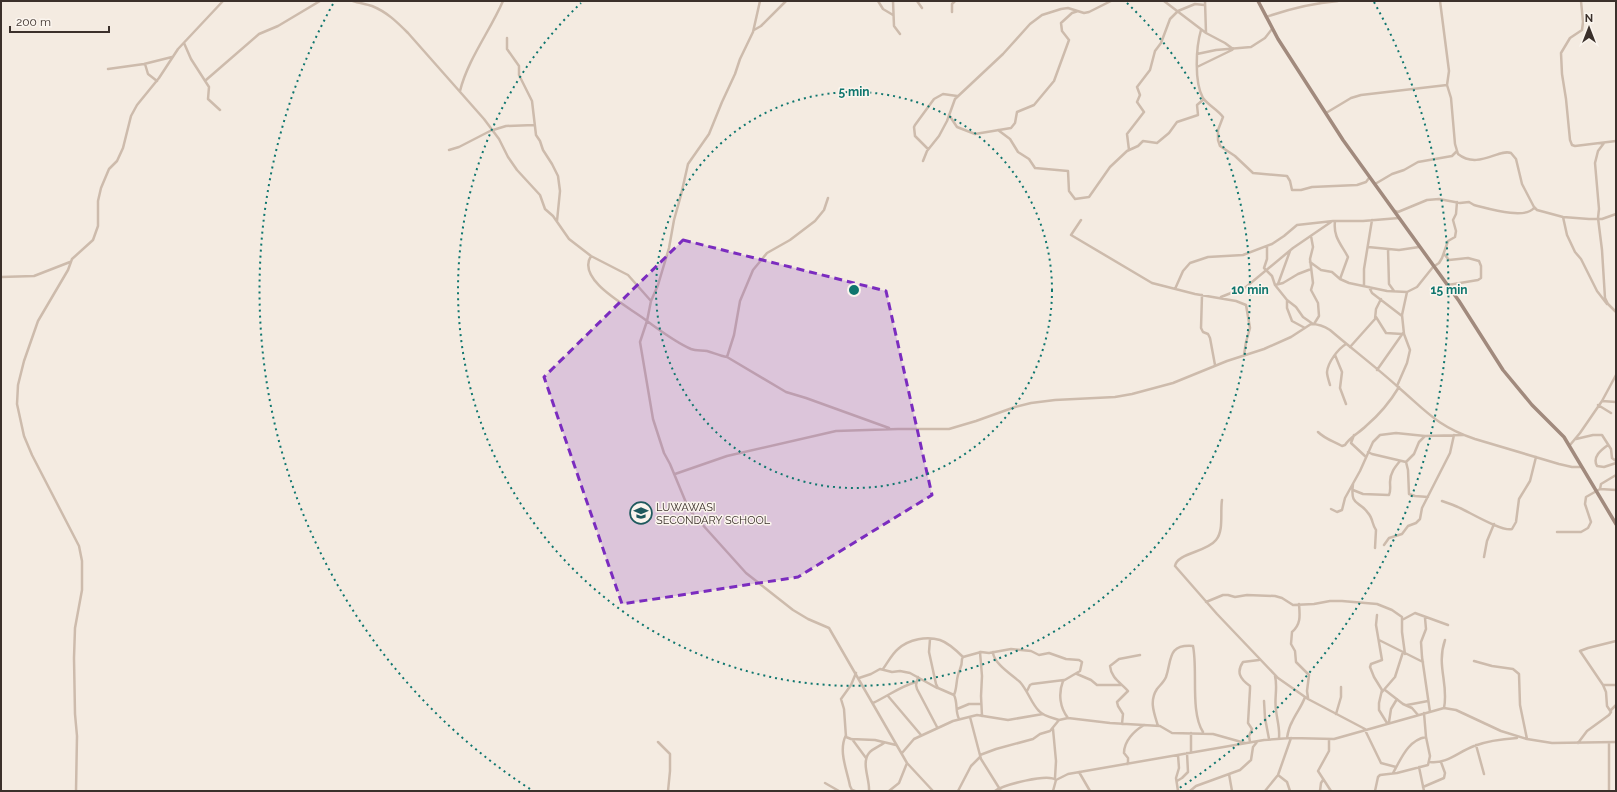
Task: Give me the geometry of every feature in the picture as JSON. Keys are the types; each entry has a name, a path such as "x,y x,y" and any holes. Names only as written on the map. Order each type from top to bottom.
{"street":[{"path":"76,791 77,736 75,714 74,652 75,628 82,590 81,554 79,546 50,488 27,446 19,419 17,404 20,377 34,333 44,309 68,270 73,256 88,246 93,240 98,226 99,197 109,169 117,160 123,148 134,110 184,42 223,1"},
{"path":"206,80 259,34 282,24 320,1"},
{"path":"353,1 371,6 395,20 479,112 517,170 540,195 545,209 557,222 564,234 573,244 591,256 628,275 651,301"},
{"path":"459,91 468,68 503,1"},
{"path":"760,1 753,30 709,134 688,164 674,220 669,248 658,285 651,301 647,321 640,342 653,418 664,452 675,474 687,505 692,513 737,565 784,604 808,619 830,628 907,763 933,791"},
{"path":"753,30 761,26 786,1"},
{"path":"878,1 884,9 893,16"},
{"path":"893,1 894,28 900,34"},
{"path":"917,1 922,8"},
{"path":"923,161 928,149 943,129 957,96 1000,57 1032,22 1042,15 1061,8 1089,12 1111,1"},
{"path":"1164,1 1201,30 1234,49"},
{"path":"1205,1 1206,33"},
{"path":"1258,1 1272,29 1369,178 1395,211 1419,247 1448,285 1507,375 1532,405 1559,430 1570,445 1582,467 1598,490 1616,524"},
{"path":"1265,17 1319,3 1338,1"},
{"path":"1440,1 1449,71 1447,85 1451,98 1456,151 1461,156 1479,160 1506,152 1511,153 1516,159 1522,184 1534,208 1538,211 1589,219 1602,219 1616,214"},
{"path":"1581,1 1583,22 1582,30 1570,38 1561,53 1570,140 1572,145 1575,146 1616,141"},
{"path":"952,12 953,2"},
{"path":"1129,150 1127,134 1144,112 1137,102 1140,94 1137,87 1150,70 1155,52 1161,42 1170,19 1178,11 1195,4 1204,5"},
{"path":"949,115 958,127 971,134 979,135 1011,128 1015,123 1017,112 1034,105 1054,81 1069,40 1062,31 1061,23 1078,11"},
{"path":"1198,54 1256,45 1265,38 1272,29"},
{"path":"1201,30 1197,67 1198,81 1204,99 1223,117 1218,130 1219,145 1235,156 1253,173 1287,176 1290,181 1291,189 1296,190 1312,187 1362,184 1369,178"},
{"path":"507,38 507,49 519,66 519,75 532,101 536,135 540,141 542,149 558,176 560,191 557,222"},
{"path":"184,42 192,61 206,80 210,90 208,99 220,110"},
{"path":"1197,67 1234,49"},
{"path":"108,69 145,64 172,57"},
{"path":"145,64 148,74 157,80"},
{"path":"1326,113 1351,98 1360,95 1447,85"},
{"path":"928,149 915,136 915,124 923,116 929,104 938,96 943,94 957,96"},
{"path":"998,130 1010,139 1018,152 1029,159 1035,168 1068,171 1069,192 1072,197 1077,200 1089,197 1107,170 1129,150 1138,146 1143,141 1153,143 1159,142 1177,122 1198,115 1197,104 1204,99"},
{"path":"449,150 459,147 492,130 506,126 534,125"},
{"path":"1604,143 1598,151 1595,163 1599,209 1598,218 1606,298 1608,304"},
{"path":"1374,184 1418,162 1452,156 1456,151"},
{"path":"727,357 734,335 740,301 753,270 768,253 790,240 815,221 824,210 828,198"},
{"path":"1395,211 1398,212 1427,200 1439,199 1456,202 1469,202 1474,205 1511,213 1530,212 1534,208"},
{"path":"1310,262 1321,270 1332,272 1340,279 1349,283 1394,292 1407,292 1417,287 1439,263 1444,254 1448,241 1456,235 1453,220 1456,214 1456,202"},
{"path":"1563,216 1569,240 1575,252 1581,259 1601,297 1616,312"},
{"path":"1175,289 1183,271 1190,264 1208,257 1243,255 1266,246 1280,238 1297,224 1399,218"},
{"path":"1080,220 1071,235 1152,284 1236,301 1246,305 1248,307 1250,331 1246,342 1244,355"},
{"path":"1364,286 1364,269 1372,220"},
{"path":"1220,298 1246,287 1290,251 1334,221"},
{"path":"1334,221 1336,239 1348,257 1340,279"},
{"path":"675,474 727,456 822,434 848,430 949,429 970,424 1015,407 1031,403 1062,399 1115,397 1173,383 1215,365 1282,341 1314,324 1319,316 1318,303 1311,292 1313,283 1310,256 1313,249 1311,236"},
{"path":"1266,246 1267,259 1263,267 1277,284 1287,300 1303,317 1314,324 1324,326 1398,386 1435,420 1463,435 1536,457 1566,465 1582,467"},
{"path":"1368,247 1409,249 1419,247"},
{"path":"1388,249 1389,284 1394,292"},
{"path":"1277,284 1290,251"},
{"path":"1444,254 1450,260 1472,258 1479,261 1481,266 1481,278 1478,280 1448,285"},
{"path":"591,256 588,264 589,270 591,276 598,285 662,333 692,349 707,351 727,357 791,394 891,429"},
{"path":"1,277 34,276 70,262"},
{"path":"1277,284 1283,283 1298,274 1311,269"},
{"path":"1369,287 1372,293 1402,316"},
{"path":"1318,432 1327,440 1343,446 1379,414 1392,399 1410,350 1403,333 1402,316 1407,292"},
{"path":"1202,295 1201,328 1203,332 1209,336 1215,365"},
{"path":"1381,299 1376,309 1376,316 1386,333 1403,333"},
{"path":"1287,300 1287,308 1292,321 1305,328"},
{"path":"1350,347 1367,329 1376,316"},
{"path":"1378,370 1403,333"},
{"path":"1330,385 1327,372 1335,355 1340,348 1346,344"},
{"path":"1335,355 1342,372 1340,388 1346,404"},
{"path":"1570,445 1576,439 1602,401 1616,375"},
{"path":"1602,401 1616,402"},
{"path":"1598,405 1611,412"},
{"path":"1331,510 1337,512 1342,510 1345,498 1376,438 1384,434 1396,433 1425,436 1463,435"},
{"path":"1576,439 1598,434 1602,436 1608,445 1612,452 1612,458 1616,462 1604,467 1597,466 1595,463 1596,456 1608,445"},
{"path":"1384,545 1389,538 1402,534 1408,526 1418,522 1421,517 1422,508 1448,458 1454,435"},
{"path":"1354,436 1351,443 1366,457"},
{"path":"1406,462 1414,454 1419,442 1425,436"},
{"path":"1368,452 1406,462"},
{"path":"1442,501 1509,530 1515,527 1519,499 1530,481 1536,457"},
{"path":"1353,490 1363,494 1389,495 1392,472 1401,461"},
{"path":"1406,462 1408,470 1409,494 1428,497"},
{"path":"1598,490 1601,484 1616,475"},
{"path":"1354,482 1353,490 1355,503 1369,513 1372,524 1376,530 1375,548"},
{"path":"1557,532 1581,532 1588,528 1591,522 1585,500 1586,497 1598,490 1616,490"},
{"path":"1222,500 1220,514 1222,524 1217,540 1203,549 1180,558 1175,565 1179,572 1275,676 1306,698 1365,730 1381,763 1396,766"},
{"path":"1484,557 1487,541 1494,524"},
{"path":"1206,602 1223,595 1236,597 1247,595 1273,595 1282,598 1293,605 1342,601 1377,604 1397,612 1401,615 1402,620 1404,653 1395,677 1384,691 1378,703 1379,710 1388,723"},
{"path":"1265,791 1278,775 1292,722 1306,698 1309,675 1296,662 1291,644 1292,632 1300,621 1299,604"},
{"path":"1402,620 1414,613 1448,625"},
{"path":"1377,616 1376,625 1382,660 1371,664 1370,667 1384,691 1412,708 1418,715"},
{"path":"1425,618 1426,629 1422,642 1423,662 1430,712"},
{"path":"930,639 929,652 934,679 938,688"},
{"path":"883,669 897,650 914,640 941,640 963,657"},
{"path":"1379,640 1423,662"},
{"path":"1444,640 1441,654 1446,695 1444,708"},
{"path":"1611,710 1607,704 1606,692 1603,685 1580,651 1616,641"},
{"path":"1158,726 1152,704 1156,690 1166,677 1170,659 1175,651 1180,647 1193,646 1196,704 1200,724 1204,733"},
{"path":"963,657 980,652 1008,650 1032,651 1039,655 1050,653 1069,660 1079,660 1082,662 1082,666 1077,674 1065,680 1032,684 1026,691"},
{"path":"980,652 982,676 982,716"},
{"path":"993,652 994,658 1011,676 1019,682 1037,710 1059,720 1068,718 1158,726 1163,727 1172,733 1204,733 1221,735 1245,743"},
{"path":"1122,724 1122,714 1117,702 1128,691 1121,685 1111,671 1111,664 1122,658 1140,655"},
{"path":"959,719 954,694 957,687 958,675 962,667 963,657"},
{"path":"1250,742 1249,736 1252,729 1248,723 1250,686 1244,682 1239,674 1239,670 1244,662 1260,660"},
{"path":"1474,661 1492,666 1513,669 1519,674 1520,705 1527,739"},
{"path":"859,678 871,674 878,669 892,672 904,671 918,677 934,687 954,694"},
{"path":"855,791 852,790 850,786 842,750 842,742 846,735 844,709 840,699 851,685 856,673"},
{"path":"1077,674 1098,685 1121,685"},
{"path":"1275,676 1277,684 1276,703 1279,723 1278,738"},
{"path":"918,677 916,682 917,689 937,728"},
{"path":"1065,680 1061,687 1060,701 1064,713 1068,718"},
{"path":"873,703 902,687 916,682"},
{"path":"1603,685 1616,685"},
{"path":"1336,714 1341,696 1341,687"},
{"path":"888,696 921,735"},
{"path":"1388,723 1391,709 1397,699"},
{"path":"1264,701 1269,740"},
{"path":"1406,705 1428,701"},
{"path":"956,709 969,704 981,704"},
{"path":"1578,744 1588,731 1609,715 1611,710 1616,705"},
{"path":"994,791 1039,778 1051,777 1055,779 1068,774 1250,742 1278,738 1330,739 1344,737 1444,708 1456,710 1501,731 1527,739 1552,743 1578,744 1616,742"},
{"path":"902,753 911,742 921,735 959,719 982,716 1008,720 1044,714"},
{"path":"1424,714 1430,762"},
{"path":"970,717 980,756 1000,790"},
{"path":"958,791 971,766 980,756 996,749 1025,742 1052,729 1059,720"},
{"path":"1128,764 1128,758 1124,753 1125,745 1135,732 1144,725"},
{"path":"1052,729 1056,761 1053,791"},
{"path":"1191,733 1191,752"},
{"path":"846,735 866,758 869,791"},
{"path":"1392,774 1402,754 1408,747 1419,739 1426,737"},
{"path":"1375,791 1378,777 1381,775 1392,774 1428,765 1430,762 1440,762 1476,745 1504,738 1520,737"},
{"path":"851,739 875,740 896,745"},
{"path":"1330,739 1329,751 1318,771 1331,791"},
{"path":"1190,791 1196,786 1240,770 1251,760 1253,746 1257,741"},
{"path":"658,742 670,754 668,791"},
{"path":"866,758 868,754 885,742"},
{"path":"1609,743 1609,791"},
{"path":"1476,745 1484,774"},
{"path":"1177,781 1188,772 1186,753"},
{"path":"1178,754 1178,791"},
{"path":"1419,767 1423,789 1444,778 1445,773 1440,762"},
{"path":"889,791 899,783 907,763"},
{"path":"1079,772 1090,791"},
{"path":"1229,774 1232,791"},
{"path":"1278,775 1287,782 1290,791"},
{"path":"1320,791 1323,780"},
{"path":"825,783 839,791"}],"highlighted area":[{"path":"683,240 886,291 932,495 798,577 622,604 544,377"}],"place":[{"name":"LUWAWASI SECONDARY SCHOOL","path":"641,513"}]}
